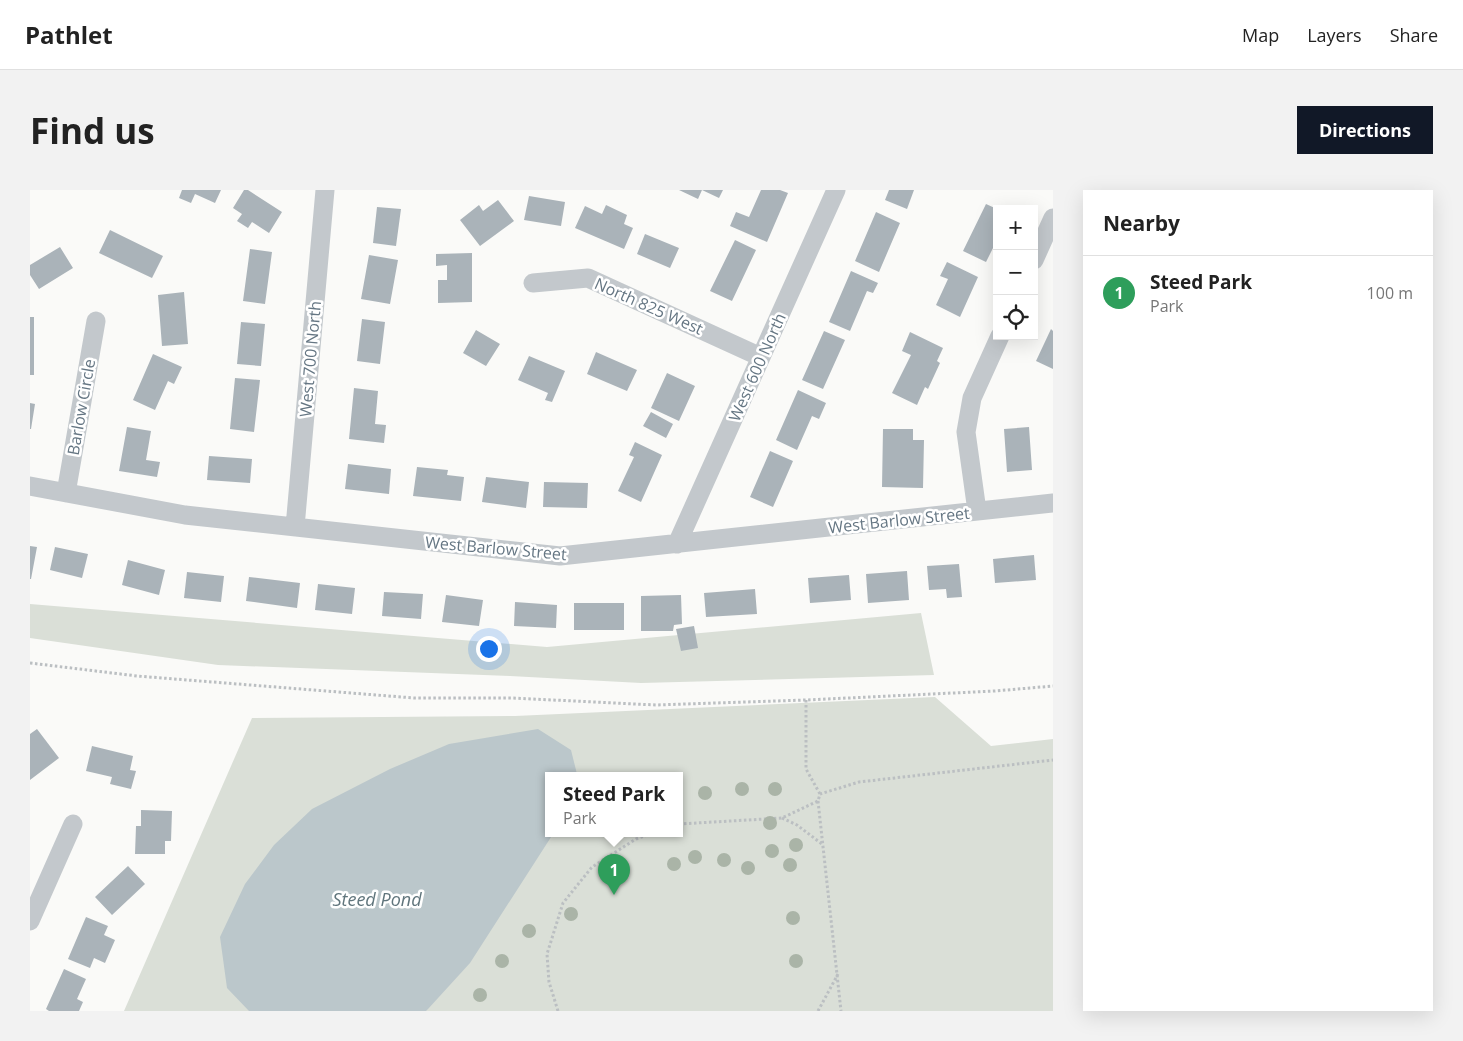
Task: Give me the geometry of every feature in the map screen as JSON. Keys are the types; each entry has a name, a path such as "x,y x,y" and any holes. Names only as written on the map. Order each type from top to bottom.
{"street":[{"name":"West 700 North","path":"295,527 325,190"},
{"name":"West 600 North","path":"677,544 836,190"},
{"path":"1038,251 1053,218"},
{"name":"North 825 West","path":"533,283 588,278 761,357"},
{"name":"Barlow Circle","path":"66,493 96,321"},
{"path":"977,511 966,432 972,398 998,340"},
{"name":"West Barlow Street","path":"30,486 185,515 560,556 1053,503"},
{"path":"30,921 73,824"}],"path":[{"path":"30,662 137,676 414,698 512,698 656,705 995,691 1053,686"},
{"path":"806,700 806,769 820,794 818,800 841,1011"},
{"path":"820,794 859,782 1053,760"},
{"path":"683,824 782,818 818,800"},
{"path":"782,818 797,825 823,845"},
{"path":"558,1011 549,982 547,954 564,902 592,867 642,837"},
{"path":"818,1011 838,974"}],"shaded area":[{"path":"30,604 547,647 921,613 934,675 641,683 218,665 30,638"},
{"path":"935,697 991,746 1053,739 1053,1011 124,1011 252,718 515,716"}],"water":[{"name":"Steed Pond","path":"538,729 571,750 576,772 545,772 545,837 551,837 470,963 426,1011 249,1011 227,988 220,937 245,884 274,845 312,809 390,769 449,744"}],"building":[{"path":"182,190 221,190 215,203 195,194 191,203 179,198"},
{"path":"244,190 248,190 282,212 269,233 252,222 248,228 237,221 242,214 233,208"},
{"path":"679,190 702,190 698,199"},
{"path":"702,190 723,190 719,198"},
{"path":"761,190 780,190 788,193 767,242 730,226 736,212 749,217"},
{"path":"889,190 914,190 907,209 885,200"},
{"path":"529,196 565,202 561,226 524,220"},
{"path":"498,200 514,221 480,246 460,220 479,205 483,211"},
{"path":"986,204 993,207 993,248 986,262 963,251"},
{"path":"606,205 627,215 624,224 633,228 624,249 575,228 585,206 602,214"},
{"path":"377,207 401,209 396,246 373,243"},
{"path":"876,212 900,223 879,272 855,261"},
{"path":"110,230 163,256 152,278 99,253"},
{"path":"645,234 679,248 670,268 637,254"},
{"path":"735,240 756,250 732,301 710,291"},
{"path":"60,247 73,268 39,289 30,275 30,265"},
{"path":"250,249 272,252 265,304 243,301"},
{"path":"472,253 472,302 438,303 438,280 447,280 447,265 436,266 436,254"},
{"path":"369,255 398,260 390,304 361,299"},
{"path":"947,262 978,277 960,317 936,305 948,279 940,276"},
{"path":"851,271 878,283 873,293 867,291 850,331 829,322"},
{"path":"184,292 188,344 162,346 158,295"},
{"path":"30,317 34,317 34,375 30,375"},
{"path":"362,319 385,322 380,364 357,361"},
{"path":"241,322 265,324 261,366 237,364"},
{"path":"1051,329 1053,331 1053,369 1036,361"},
{"path":"476,330 500,344 486,366 463,353"},
{"path":"824,331 845,340 823,389 802,380"},
{"path":"910,332 943,348 937,361 940,363 928,389 925,387 917,405 892,393 911,355 902,351"},
{"path":"596,352 637,370 627,391 587,374"},
{"path":"153,354 182,367 174,384 168,381 155,410 133,400"},
{"path":"529,356 565,371 552,402 545,400 548,393 518,380"},
{"path":"667,373 695,386 679,421 651,408"},
{"path":"235,378 260,380 254,432 230,429"},
{"path":"354,388 378,391 375,424 386,425 384,443 349,439"},
{"path":"798,390 826,403 819,419 812,416 797,450 776,440"},
{"path":"30,403 35,404 31,429 30,429"},
{"path":"651,412 673,424 666,438 643,426"},
{"path":"127,427 151,431 146,460 160,462 157,477 119,471"},
{"path":"1029,427 1032,470 1007,472 1004,429"},
{"path":"883,429 913,429 913,440 924,440 923,488 882,487"},
{"path":"635,442 662,455 641,502 618,491 634,457 629,455"},
{"path":"770,451 793,461 773,507 750,497"},
{"path":"209,456 252,459 250,483 207,480"},
{"path":"348,464 391,469 389,494 345,489"},
{"path":"417,467 448,470 447,475 464,477 461,501 413,496"},
{"path":"486,477 529,482 526,508 482,502"},
{"path":"544,482 588,483 587,508 543,507"},
{"path":"30,546 37,547 31,579 30,579"},
{"path":"55,547 88,554 82,578 50,570"},
{"path":"1034,555 1036,580 995,583 993,559"},
{"path":"128,560 165,570 159,595 122,585"},
{"path":"959,564 962,597 947,598 946,589 929,590 927,566"},
{"path":"907,571 909,600 868,603 866,574"},
{"path":"187,572 224,576 221,602 184,598"},
{"path":"849,575 851,600 810,603 808,578"},
{"path":"249,577 300,583 297,608 246,601"},
{"path":"318,584 355,588 352,614 315,610"},
{"path":"755,589 757,614 706,617 704,593"},
{"path":"384,592 423,594 421,619 382,616"},
{"path":"446,595 483,600 479,626 442,622"},
{"path":"681,595 682,624 674,625 673,631 641,631 641,596"},
{"path":"515,602 557,605 556,628 514,626"},
{"path":"574,603 624,603 624,630 574,630"},
{"path":"694,626 698,648 681,651 676,629"},
{"path":"37,729 59,758 30,780 30,734"},
{"path":"92,746 133,756 130,770 136,771 131,789 110,784 112,777 86,771"},
{"path":"141,810 172,811 171,841 165,841 165,854 135,854 136,826 141,826"},
{"path":"128,866 145,884 112,915 95,897"},
{"path":"86,917 108,926 104,935 115,940 105,963 94,958 90,968 68,959"},
{"path":"64,969 86,979 77,999 83,1002 79,1011 49,1011 46,1009"}],"place":[{"name":"Steed Park","path":"614,895"}]}
